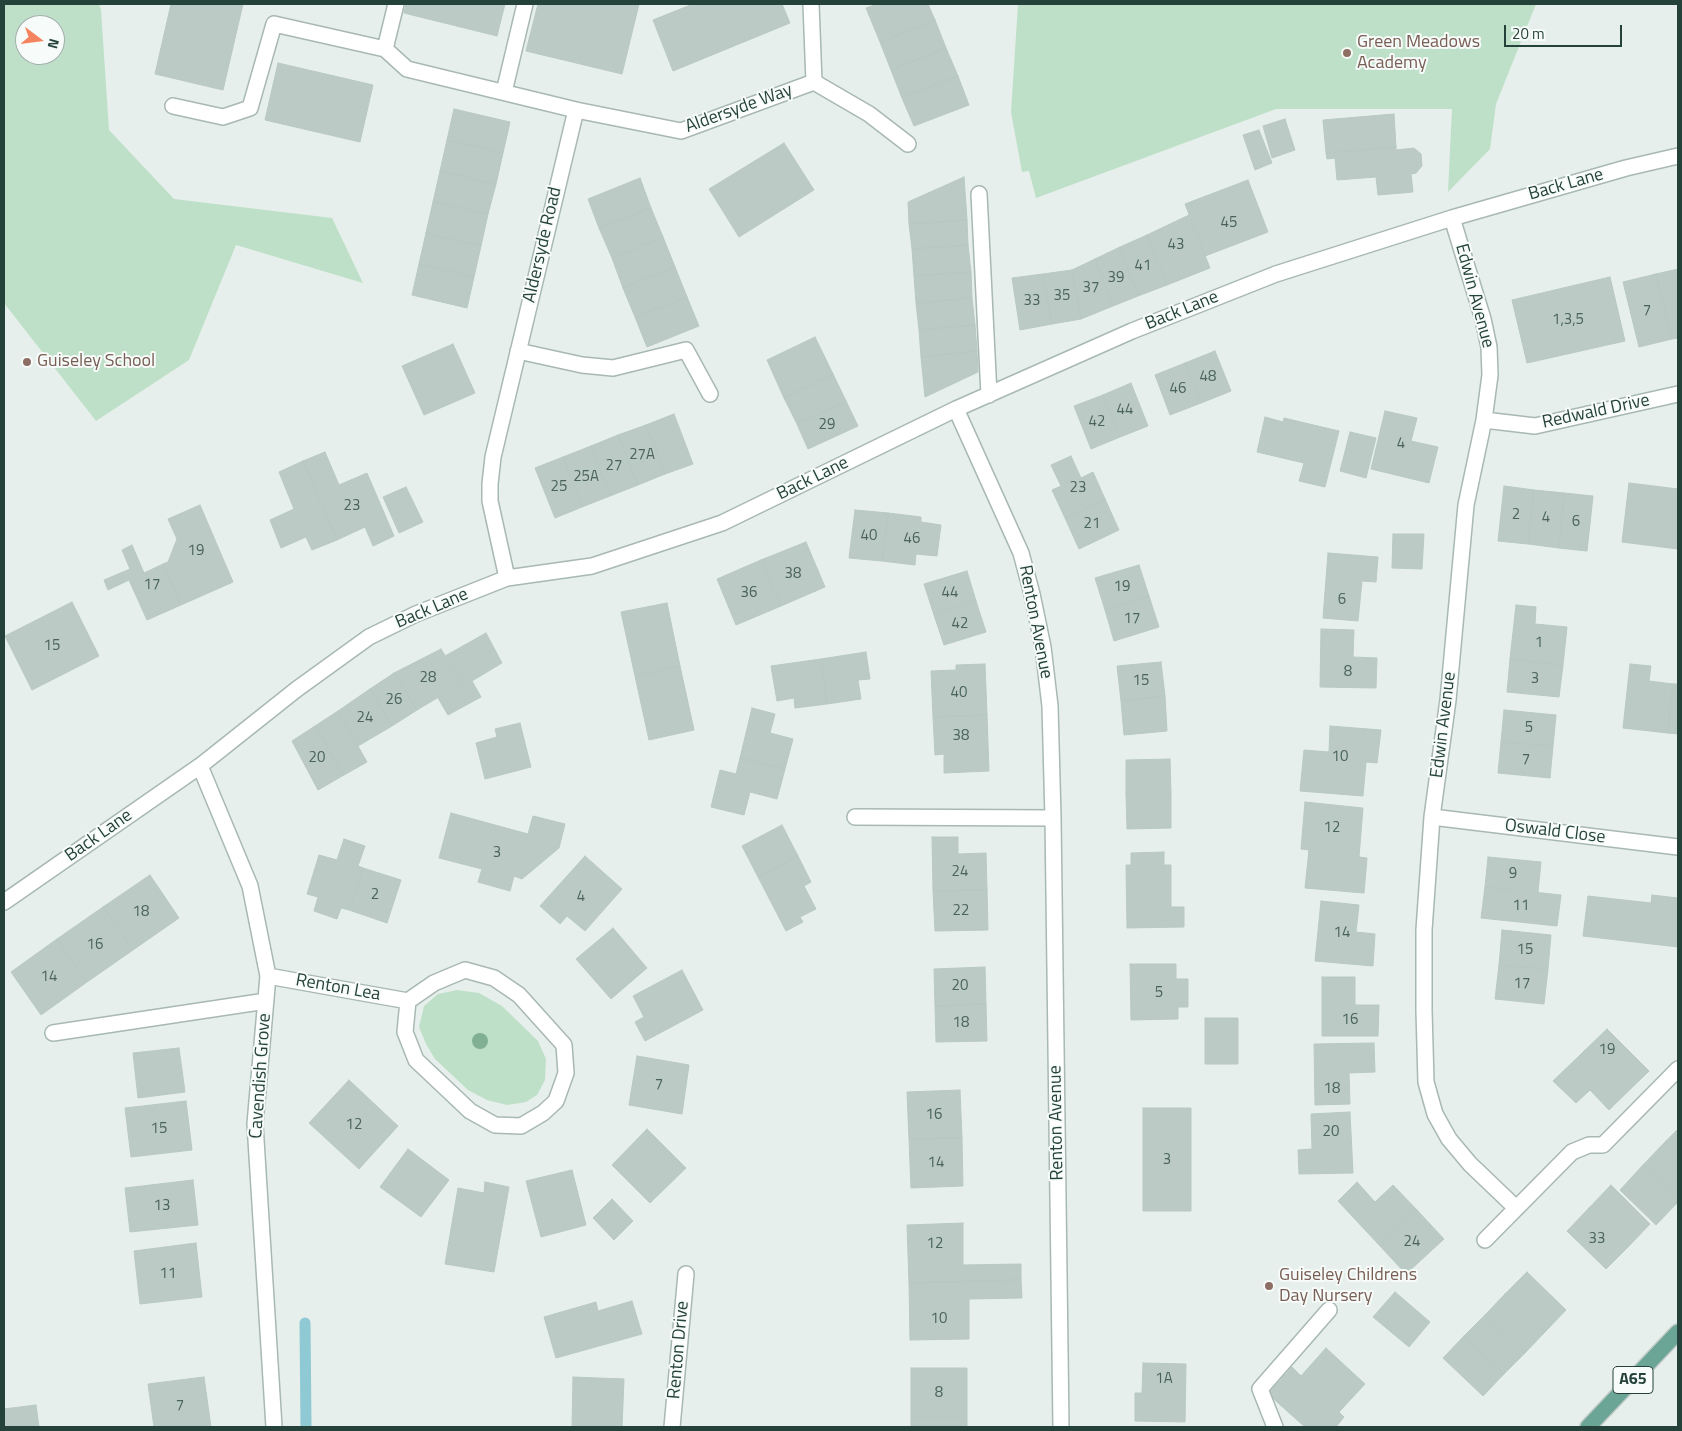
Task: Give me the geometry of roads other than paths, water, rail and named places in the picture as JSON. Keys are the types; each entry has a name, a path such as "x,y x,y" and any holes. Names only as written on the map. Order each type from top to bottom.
{"main road":[{"name":"A65","path":"1588,1427 1678,1332"}],"street":[{"path":"385,50 396,4"},
{"path":"504,92 525,4"},
{"name":"Aldersyde Way","path":"811,4 814,82"},
{"path":"173,106 223,117 250,108 274,24 385,50 407,69 576,110"},
{"name":"Aldersyde Way","path":"576,110 681,131 814,82"},
{"name":"Aldersyde Way","path":"814,82 869,114 908,144"},
{"name":"Aldersyde Road","path":"507,578 490,501 493,457 576,110"},
{"name":"Back Lane","path":"4,902 200,766 297,689 369,637 416,614 507,578 592,566 722,523 956,409 1132,331 1247,284 1452,218 1617,171 1678,156"},
{"path":"979,194 989,395"},
{"name":"Edwin Avenue","path":"1452,218 1483,319 1489,347 1490,375 1484,420 1466,505 1448,700 1432,817 1424,930 1426,1082 1435,1114 1449,1139 1470,1164 1516,1208"},
{"path":"518,351 582,365 613,368 686,350 710,394"},
{"name":"Redwald Drive","path":"1484,420 1535,426 1678,394"},
{"name":"Renton Avenue","path":"956,409 1020,553 1032,594 1043,647 1050,706 1061,1427"},
{"name":"Cavendish Grove","path":"200,766 250,886 268,976 255,1124 274,1427"},
{"path":"854,817 1053,818"},
{"name":"Oswald Close","path":"1432,817 1678,847"},
{"path":"465,970 494,978 520,995 564,1045 566,1072 556,1100 543,1114 521,1126 495,1125 470,1111 416,1060 405,1032 408,1001 434,983 465,970"},
{"name":"Renton Lea","path":"268,976 408,1001"},
{"path":"53,1032 266,1001"},
{"path":"1484,1240 1572,1152 1589,1145 1603,1145 1678,1069"},
{"name":"Renton Drive","path":"672,1427 686,1274"},
{"path":"1275,1427 1260,1389 1329,1310"}],"waterway":[{"path":"305,1323 306,1427"}],"place":[{"name":"Green Meadows Academy","path":"1347,53"},
{"name":"Guiseley School","path":"27,362"},
{"name":"Guiseley Childrens Day Nursery","path":"1269,1286"}]}
